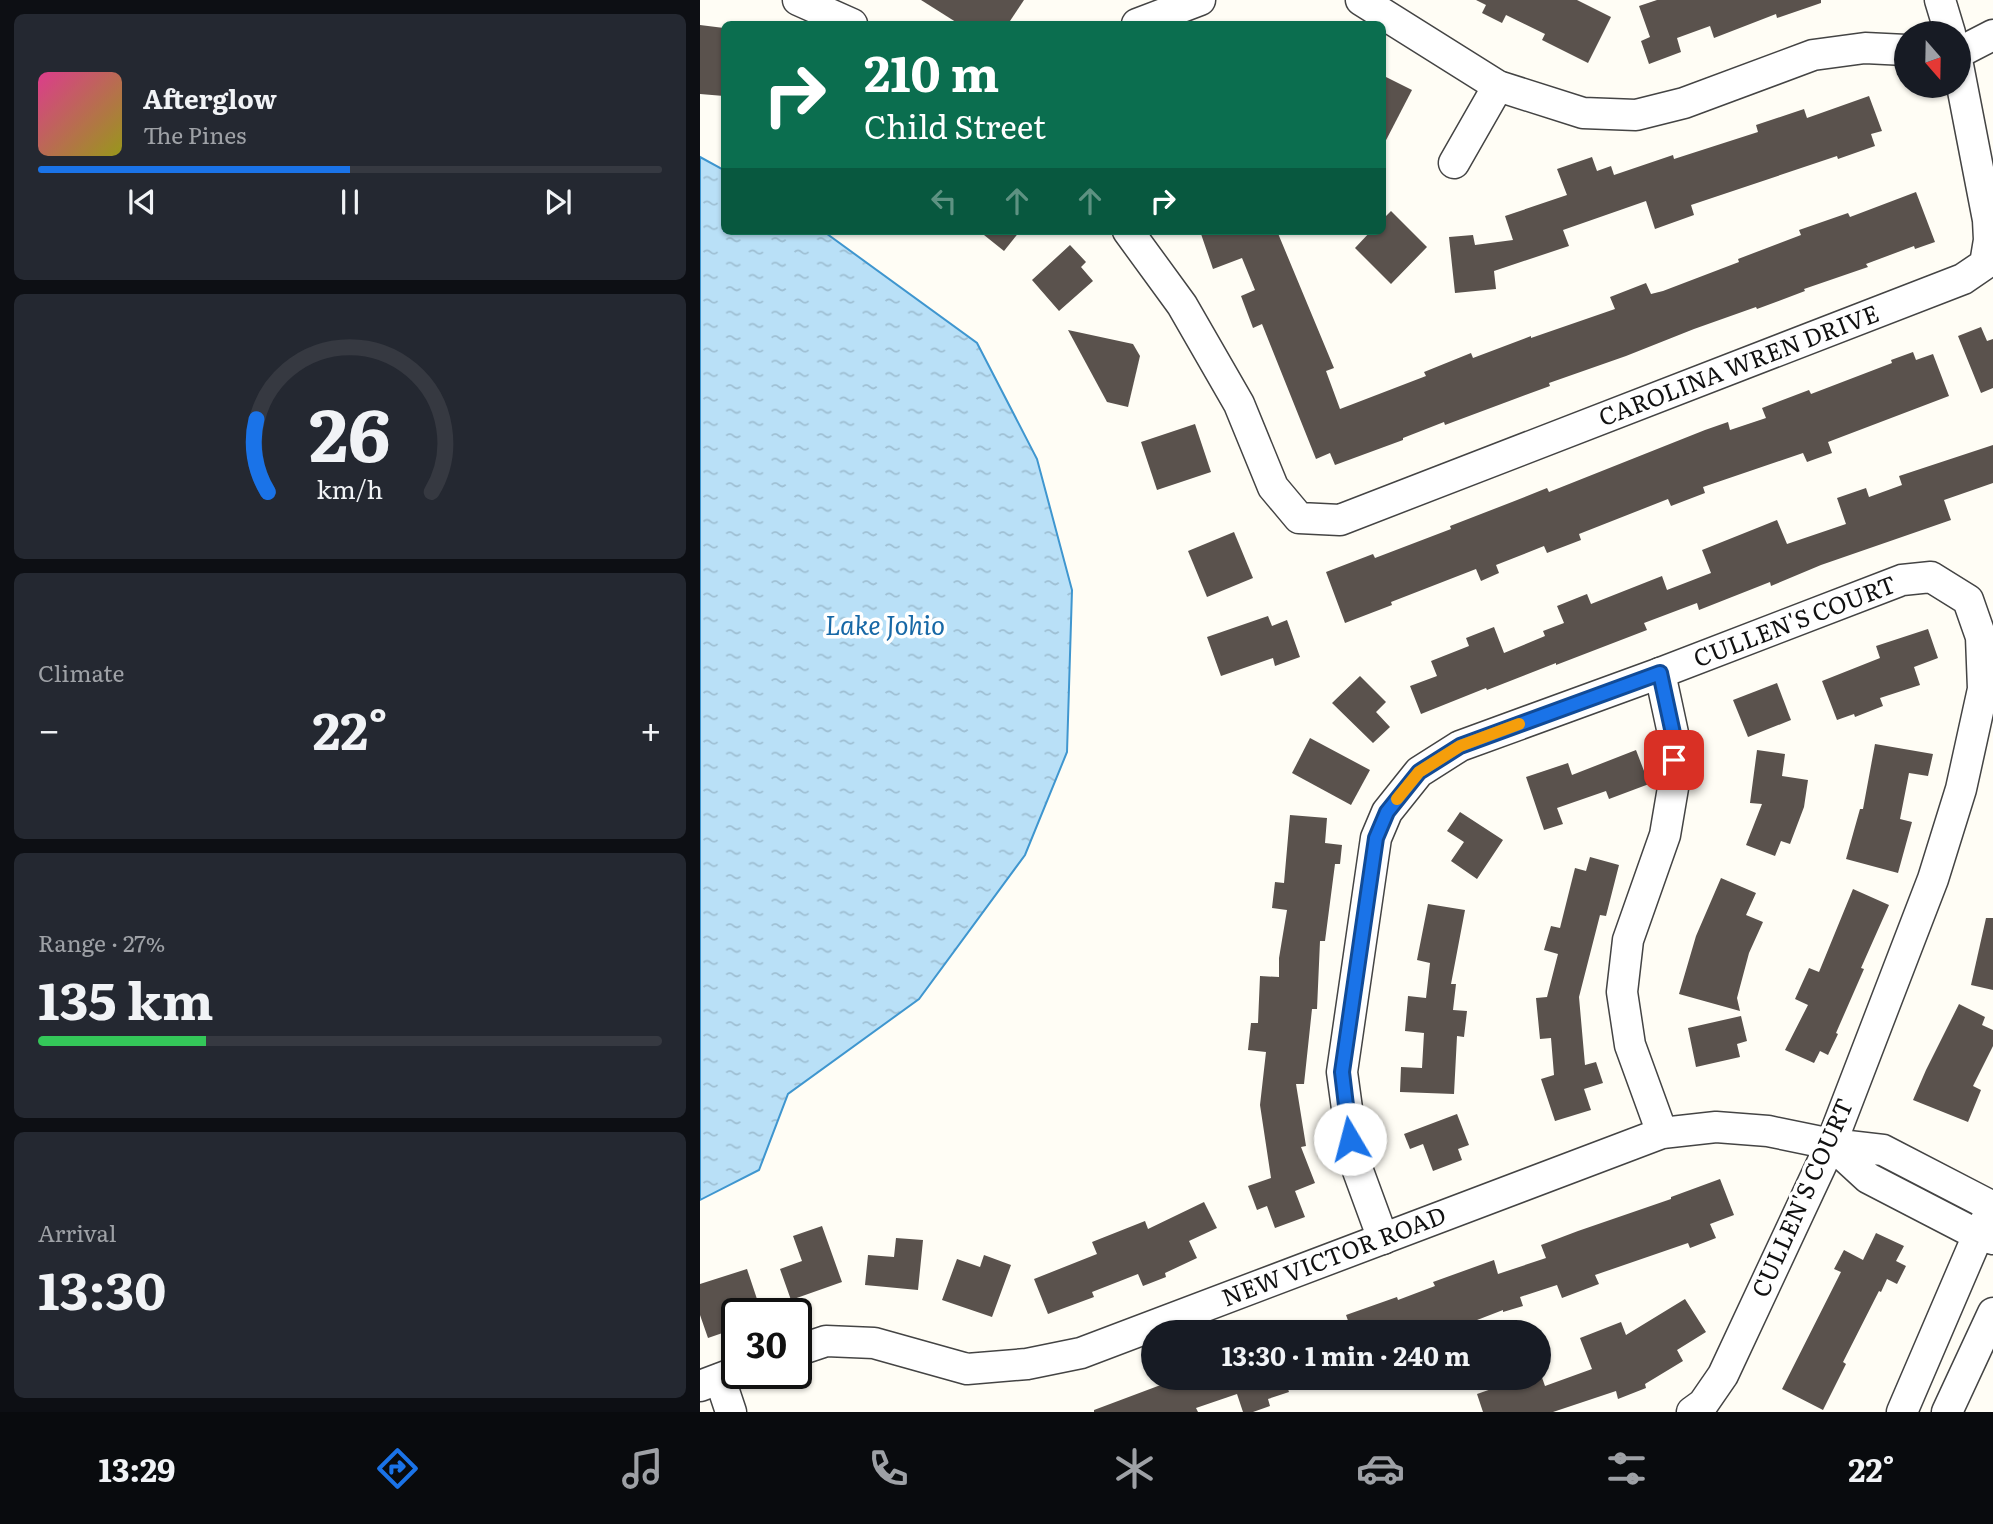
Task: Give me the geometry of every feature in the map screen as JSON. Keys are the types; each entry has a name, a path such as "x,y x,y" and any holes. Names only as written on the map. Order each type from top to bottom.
{"street":[{"path":"798,0 845,21"},
{"path":"1144,21 1199,0"},
{"path":"1361,0 1498,86 1584,113 1636,115 1684,103 1813,55 1865,48 1894,49"},
{"path":"1940,0 1946,21"},
{"path":"1971,47 1993,36"},
{"path":"1971,53 1993,53"},
{"path":"1454,163 1498,86"},
{"name":"CAROLINA WREN DRIVE","path":"1131,235 1182,305 1239,404 1273,487 1299,518 1340,520 1963,279 1974,272 1985,264 1989,240 1988,220 1964,98"},
{"name":"CULLEN'S COURT","path":"1383,1239 1354,1160 1342,1072 1376,838 1387,812 1419,772 1460,746 1902,580 1931,578 1968,600 1981,637 1983,689 1961,789 1933,879 1831,1144 1723,1375 1703,1404 1692,1412"},
{"path":"1660,673 1674,738 1674,782 1665,835 1628,940 1622,992 1630,1045 1662,1133"},
{"name":"NEW VICTOR ROAD","path":"812,1346 826,1341 874,1343 967,1369 1027,1364 1081,1353 1662,1133 1716,1127 1768,1131 1831,1144 1883,1150 1993,1207"},
{"path":"1831,1144 1868,1178 1986,1237"},
{"path":"1902,1412 1986,1237 1993,1207"},
{"path":"1947,1412 1993,1313"},
{"path":"719,1379 731,1412"}],"water":[{"name":"Lake Johio","path":"700,157 721,168 721,235 828,235 977,343 1037,459 1072,590 1067,752 1025,855 919,999 788,1094 759,1170 700,1200"}],"building":[{"path":"921,0 1024,0 1010,21 954,21"},
{"path":"1476,0 1577,0 1611,17 1588,63 1542,40 1545,34 1506,15 1502,23 1482,13 1486,5"},
{"path":"1657,0 1821,0 1821,3 1777,18 1776,14 1714,38 1710,26 1677,38 1681,52 1649,64 1641,41 1650,37 1639,6"},
{"path":"700,25 721,28 721,96 700,94"},
{"path":"1386,77 1412,90 1386,140"},
{"path":"1869,96 1882,131 1871,134 1875,146 1691,205 1694,215 1655,229 1646,201 1563,230 1569,246 1494,271 1496,289 1455,293 1449,237 1473,235 1475,245 1513,240 1505,216 1567,195 1557,169 1592,157 1597,171 1611,166 1614,175 1673,155 1674,159 1758,132 1756,125 1804,109 1807,118"},
{"path":"1916,192 1935,242 1915,249 1914,246 1866,264 1868,267 1804,289 1805,291 1694,329 1549,383 1550,386 1445,425 1444,422 1335,465 1330,453 1316,459 1262,324 1253,328 1241,296 1255,290 1242,258 1213,269 1201,235 1279,235 1334,368 1326,371 1340,409 1426,376 1424,372 1471,353 1473,358 1615,309 1610,297 1646,283 1651,294 1663,291 1801,235 1799,230 1848,213 1850,217"},
{"path":"1391,211 1427,247 1391,284 1355,248 1367,235 1386,235 1386,216"},
{"path":"984,235 1017,235 1004,251"},
{"path":"1070,245 1086,262 1081,267 1093,281 1059,311 1032,280"},
{"path":"1981,327 1987,341 1993,339 1993,388 1981,393 1958,336"},
{"path":"1068,330 1133,344 1140,356 1128,407 1107,402"},
{"path":"1913,352 1916,360 1933,354 1949,396 1828,442 1832,453 1807,462 1803,453 1703,487 1705,493 1671,506 1668,499 1579,534 1581,540 1547,553 1544,546 1496,565 1499,573 1481,581 1476,569 1345,623 1326,572 1373,554 1375,558 1547,488 1549,492 1705,430 1728,422 1730,430 1766,418 1762,408 1809,390 1811,394 1892,363 1891,360"},
{"path":"1195,424 1211,472 1157,490 1141,442"},
{"path":"1993,445 1993,483 1944,500 1951,520 1821,565 1771,586 1770,582 1699,610 1697,603 1644,623 1647,630 1421,714 1410,686 1437,676 1431,661 1469,646 1466,638 1494,627 1504,653 1545,636 1543,631 1564,623 1557,606 1587,594 1591,604 1662,576 1667,590 1711,573 1702,550 1777,520 1787,544 1846,524 1837,498 1866,488 1869,497 1902,485 1899,476"},
{"path":"1234,532 1253,578 1207,597 1188,551"},
{"path":"1268,616 1272,626 1287,620 1300,657 1275,666 1273,658 1221,676 1207,637"},
{"path":"1928,629 1938,658 1914,667 1920,685 1880,698 1883,706 1855,717 1854,714 1837,720 1822,681 1880,658 1876,646"},
{"path":"1360,676 1386,702 1376,712 1390,727 1373,743 1332,703"},
{"path":"1777,683 1791,720 1748,737 1733,700"},
{"path":"1310,738 1370,770 1351,805 1292,773"},
{"path":"1875,744 1933,754 1928,776 1909,773 1900,819 1912,822 1898,873 1846,859 1860,809 1863,809"},
{"path":"1636,750 1649,784 1609,799 1606,791 1557,808 1563,824 1544,830 1526,777 1568,763 1572,775"},
{"path":"1757,750 1785,754 1782,776 1808,780 1804,807 1790,844 1781,841 1775,856 1746,845 1762,804 1750,803"},
{"path":"1460,812 1503,840 1477,879 1451,861 1464,842 1447,831"},
{"path":"1290,815 1327,818 1325,843 1342,845 1340,864 1335,864 1325,941 1320,941 1317,1009 1312,1009 1304,1084 1296,1084 1306,1146 1301,1147 1315,1183 1295,1191 1305,1217 1275,1228 1267,1206 1257,1210 1248,1186 1271,1178 1260,1105 1266,1052 1248,1050 1251,1023 1258,1023 1260,976 1279,977 1279,958 1287,910 1272,908 1275,882 1284,883"},
{"path":"1590,857 1619,865 1606,916 1600,915 1579,997 1585,1065 1596,1062 1603,1083 1584,1089 1591,1110 1555,1121 1541,1079 1554,1075 1551,1038 1540,1039 1536,998 1547,997 1558,954 1544,950 1551,926 1560,928 1575,868 1586,871"},
{"path":"1721,878 1756,893 1746,915 1763,922 1749,953 1737,998 1740,1011 1679,994 1696,936"},
{"path":"1853,889 1889,905 1861,968 1864,969 1836,1033 1838,1034 1828,1055 1820,1051 1814,1063 1785,1050 1808,1005 1795,999 1809,968 1819,972"},
{"path":"1428,904 1465,910 1451,984 1456,984 1453,1010 1467,1011 1464,1037 1457,1036 1454,1094 1400,1092 1401,1067 1422,1068 1424,1033 1405,1031 1408,996 1426,998 1430,963 1417,960"},
{"path":"1986,918 1993,918 1993,990 1971,985"},
{"path":"1959,1004 1985,1017 1982,1025 1993,1030 1993,1046 1973,1086 1981,1090 1968,1122 1913,1100"},
{"path":"1741,1016 1747,1041 1737,1044 1740,1057 1696,1067 1688,1028"},
{"path":"1457,1114 1469,1145 1458,1149 1462,1160 1433,1171 1423,1144 1410,1149 1404,1134"},
{"path":"1720,1179 1734,1215 1710,1224 1716,1238 1690,1248 1688,1243 1595,1275 1599,1284 1562,1298 1557,1285 1520,1297 1523,1306 1477,1320 1348,1320 1346,1315 1397,1297 1398,1300 1435,1286 1433,1282 1494,1260 1498,1274 1546,1258 1541,1245"},
{"path":"1204,1202 1217,1228 1189,1241 1197,1258 1165,1273 1166,1277 1143,1286 1138,1274 1092,1292 1094,1297 1048,1314 1034,1279 1097,1254 1092,1242 1145,1221 1148,1229"},
{"path":"822,1226 842,1282 790,1298 780,1269 802,1261 793,1236"},
{"path":"1876,1233 1904,1246 1896,1261 1906,1266 1897,1284 1887,1279 1881,1292 1879,1291 1843,1362 1846,1364 1823,1410 1782,1389 1841,1272 1834,1269 1844,1250 1863,1260"},
{"path":"896,1238 923,1240 918,1290 865,1285 868,1255 894,1257"},
{"path":"984,1255 1011,1265 992,1317 942,1300 957,1259 980,1267"},
{"path":"747,1269 757,1298 721,1298 721,1334 708,1338 700,1315 700,1284"},
{"path":"1685,1299 1706,1332 1677,1350 1683,1361 1645,1384 1646,1388 1618,1399 1616,1391 1553,1412 1483,1412 1477,1394 1489,1390 1551,1390 1551,1384 1592,1369 1580,1338 1621,1322 1626,1335"},
{"path":"1147,1390 1289,1392 1268,1399 1270,1406 1253,1412 1243,1412 1237,1394 1196,1408 1198,1412 1094,1410"}],"slow traffic":[{"path":"1397,799 1419,772 1460,746 1519,724"}],"route":[{"path":"1350,1139 1342,1072 1376,838 1387,812 1419,772 1460,746 1660,673 1674,738 1674,760"}]}
